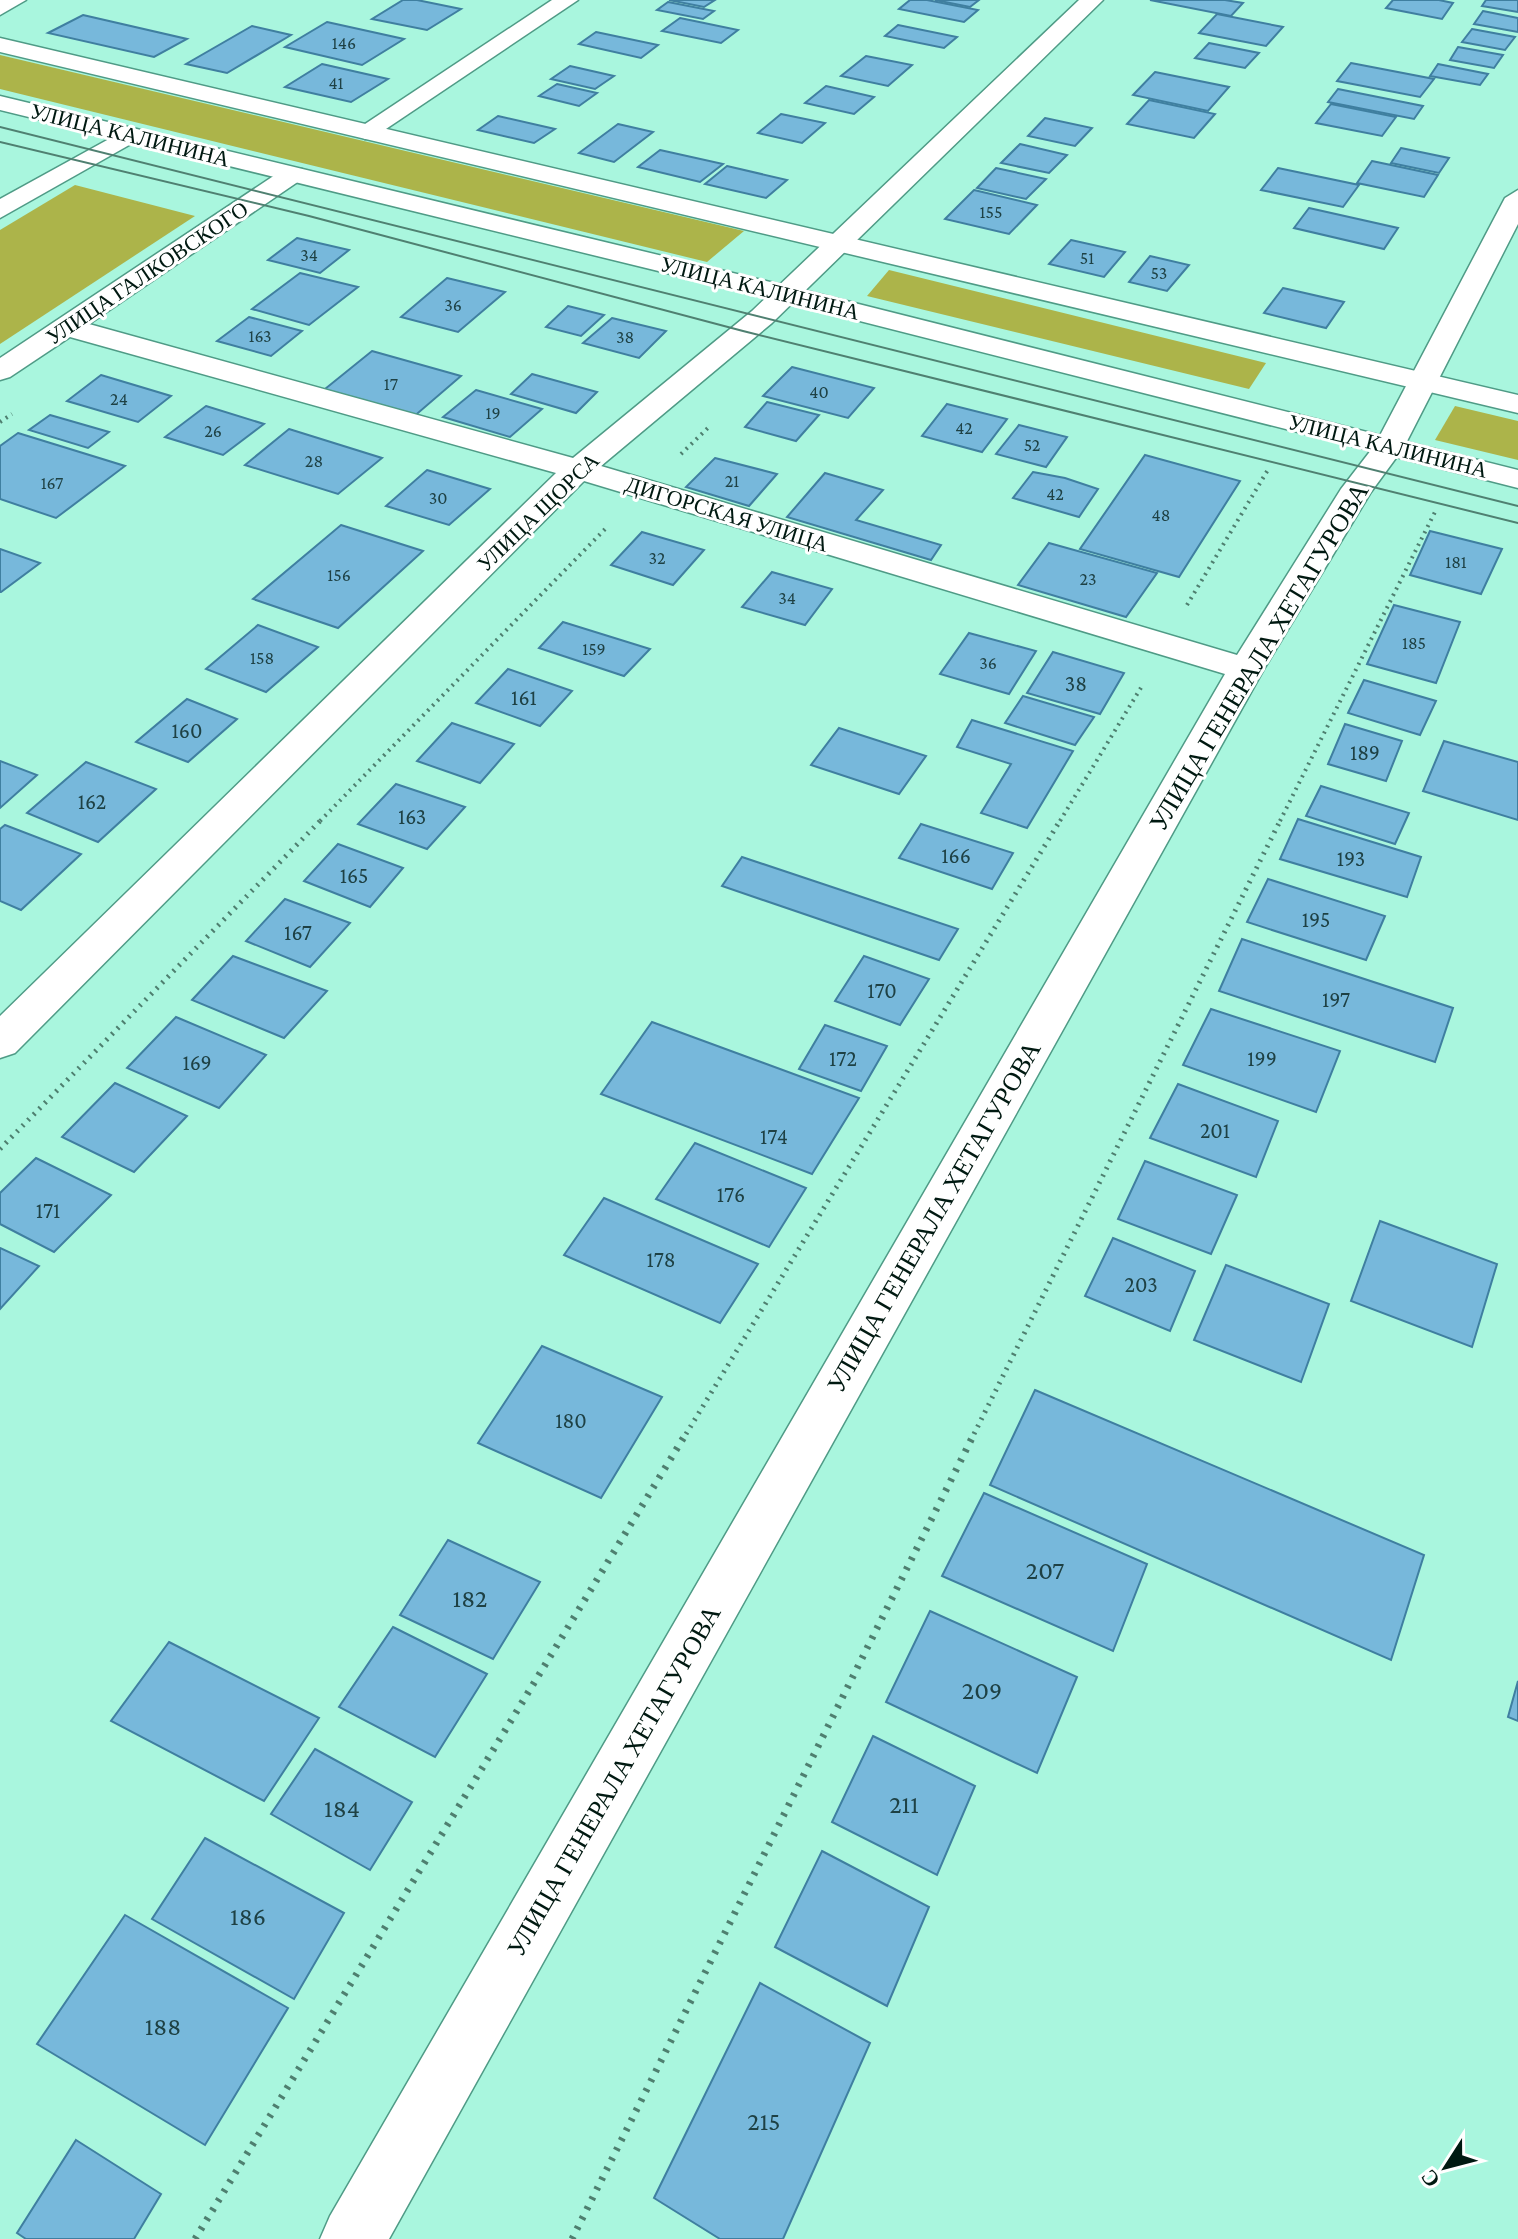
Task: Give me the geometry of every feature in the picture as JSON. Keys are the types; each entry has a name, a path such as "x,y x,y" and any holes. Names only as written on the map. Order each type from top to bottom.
{"street":[{"path":"0,8 15,0"},
{"path":"365,132 567,0"},
{"name":"УЛИЦА ЩОРСА","path":"0,1042 578,469 787,294 1092,0"},
{"path":"0,45 1518,404"},
{"name":"УЛИЦА КАЛИНИНА","path":"0,103 787,294 1518,479"},
{"path":"0,210 129,135"},
{"name":"УЛИЦА ГАЛКОВСКОГО","path":"0,371 293,174"},
{"name":"УЛИЦА ГЕНЕРАЛА ХЕТАГУРОВА","path":"353,2239 1246,669 1357,489 1389,447 1518,198"},
{"name":"ДИГОРСКАЯ УЛИЦА","path":"67,327 578,469 1246,669"}],"path":[{"path":"1183,613 1269,468"},
{"path":"572,2239 1436,510"},
{"path":"0,1149 610,524"},
{"path":"195,2239 1146,680"}],"green space":[{"path":"0,55 744,231 707,262 0,89"},
{"path":"75,185 195,216 0,344 0,230"},
{"path":"889,270 1266,363 1249,389 867,296"},
{"path":"1455,406 1518,421 1518,460 1435,440"}],"building":[{"path":"403,0 461,9 427,30 372,19"},
{"path":"669,0 715,0 704,7"},
{"path":"910,0 927,0 978,10 964,22 899,9"},
{"path":"935,0 979,0 970,7"},
{"path":"1150,0 1225,0 1243,3 1231,16"},
{"path":"1393,0 1453,3 1442,19 1386,8"},
{"path":"1486,0 1518,0 1518,12 1482,6"},
{"path":"668,2 714,11 703,19 657,10"},
{"path":"1483,11 1518,18 1518,32 1474,24"},
{"path":"1217,14 1283,27 1266,46 1199,33"},
{"path":"83,15 187,39 154,57 48,33"},
{"path":"680,18 738,30 721,43 662,31"},
{"path":"327,22 404,39 362,65 285,47"},
{"path":"898,25 957,37 944,48 885,36"},
{"path":"252,26 291,35 227,73 186,64"},
{"path":"1472,29 1515,37 1505,50 1462,42"},
{"path":"596,32 658,45 641,58 579,44"},
{"path":"1209,43 1259,53 1245,68 1195,58"},
{"path":"1458,47 1503,55 1494,68 1450,60"},
{"path":"866,56 912,65 888,86 841,76"},
{"path":"1351,63 1434,79 1420,97 1337,81"},
{"path":"322,64 388,79 351,102 285,87"},
{"path":"1438,64 1488,74 1480,85 1430,76"},
{"path":"570,66 614,76 595,89 551,79"},
{"path":"1155,72 1229,87 1208,111 1133,95"},
{"path":"557,84 597,93 579,106 539,96"},
{"path":"826,86 874,97 854,114 805,103"},
{"path":"1338,89 1423,106 1414,119 1328,102"},
{"path":"1149,100 1215,114 1194,138 1127,124"},
{"path":"1331,104 1396,117 1382,136 1316,123"},
{"path":"781,114 825,123 802,143 758,133"},
{"path":"498,116 555,129 534,143 478,130"},
{"path":"1045,118 1092,128 1075,146 1028,136"},
{"path":"618,124 653,132 614,162 579,153"},
{"path":"1020,144 1067,155 1049,173 1001,163"},
{"path":"1401,148 1449,158 1439,173 1391,163"},
{"path":"660,150 723,164 700,182 638,167"},
{"path":"1372,161 1438,175 1424,197 1357,183"},
{"path":"727,166 787,180 766,198 705,184"},
{"path":"996,168 1046,179 1026,199 977,188"},
{"path":"1278,168 1359,185 1343,207 1261,190"},
{"path":"974,190 1037,205 1009,234 945,219"},
{"path":"1309,208 1398,228 1384,249 1294,228"},
{"path":"297,238 349,250 320,273 268,260"},
{"path":"1071,240 1125,252 1104,277 1049,264"},
{"path":"1150,256 1189,265 1167,291 1129,282"},
{"path":"300,273 358,287 309,325 252,309"},
{"path":"447,278 505,292 458,332 401,317"},
{"path":"1283,288 1344,302 1326,328 1264,313"},
{"path":"568,306 604,315 581,336 546,327"},
{"path":"249,317 302,331 271,356 217,341"},
{"path":"612,318 666,331 639,358 583,343"},
{"path":"372,351 461,376 411,419 320,393"},
{"path":"792,367 874,388 848,418 763,396"},
{"path":"532,374 597,392 576,413 511,394"},
{"path":"101,375 171,396 138,422 67,401"},
{"path":"476,390 542,409 510,437 443,417"},
{"path":"767,402 819,415 796,441 745,427"},
{"path":"947,404 1007,419 982,452 922,436"},
{"path":"206,406 264,424 223,455 165,437"},
{"path":"50,415 109,432 88,448 29,430"},
{"path":"1019,425 1067,437 1046,467 996,454"},
{"path":"289,429 382,458 338,494 245,465"},
{"path":"18,433 125,466 56,518 0,499 0,446"},
{"path":"1145,455 1240,481 1179,577 1080,549"},
{"path":"715,458 777,474 749,506 686,487"},
{"path":"427,470 490,489 449,525 386,506"},
{"path":"1033,472 1098,489 1079,517 1013,498"},
{"path":"825,473 883,490 856,520 941,545 931,560 787,517"},
{"path":"341,525 423,551 338,628 253,599"},
{"path":"1430,531 1502,549 1481,594 1410,575"},
{"path":"642,532 704,550 673,585 611,565"},
{"path":"1049,543 1157,573 1126,617 1018,585"},
{"path":"0,549 40,563 1,592 0,592"},
{"path":"772,572 832,589 805,625 742,607"},
{"path":"1394,605 1460,622 1436,683 1367,664"},
{"path":"563,622 650,649 624,676 539,648"},
{"path":"258,625 318,647 266,692 206,669"},
{"path":"969,633 1036,651 1009,694 940,674"},
{"path":"1053,652 1124,673 1100,714 1027,693"},
{"path":"508,669 572,691 540,726 476,703"},
{"path":"1364,680 1436,701 1420,735 1348,713"},
{"path":"1023,696 1094,717 1075,745 1005,723"},
{"path":"187,699 237,719 188,762 136,742"},
{"path":"972,720 1073,751 1027,828 981,813 1011,764 957,747"},
{"path":"452,723 514,744 480,783 417,761"},
{"path":"1345,724 1402,741 1386,781 1328,764"},
{"path":"839,728 926,756 899,794 811,765"},
{"path":"1444,741 1518,762 1518,820 1423,791"},
{"path":"0,761 37,775 0,808"},
{"path":"86,762 156,789 98,842 27,813"},
{"path":"396,784 465,807 427,849 358,824"},
{"path":"1321,786 1409,813 1395,844 1306,816"},
{"path":"1298,819 1421,857 1407,897 1280,859"},
{"path":"921,824 1013,853 992,889 899,858"},
{"path":"5,825 81,854 21,910 0,901 0,829"},
{"path":"338,844 403,868 370,907 304,881"},
{"path":"742,857 958,929 939,960 722,886"},
{"path":"1268,879 1385,916 1366,960 1247,922"},
{"path":"285,899 350,923 310,967 246,941"},
{"path":"1242,939 1453,1008 1435,1062 1219,991"},
{"path":"233,956 327,991 284,1038 192,1000"},
{"path":"864,956 929,979 900,1025 835,1001"},
{"path":"1211,1009 1340,1051 1316,1112 1183,1065"},
{"path":"176,1017 266,1055 219,1108 127,1068"},
{"path":"652,1022 859,1098 812,1174 601,1094"},
{"path":"825,1025 887,1046 861,1091 799,1069"},
{"path":"115,1083 187,1116 134,1172 62,1137"},
{"path":"1178,1084 1278,1121 1256,1177 1150,1138"},
{"path":"695,1143 806,1188 769,1247 656,1199"},
{"path":"36,1158 111,1195 54,1252 0,1224 0,1193"},
{"path":"1145,1161 1237,1195 1211,1254 1118,1219"},
{"path":"604,1198 758,1264 720,1323 564,1255"},
{"path":"1380,1221 1497,1264 1472,1347 1351,1301"},
{"path":"1113,1238 1195,1271 1170,1331 1085,1296"},
{"path":"0,1248 39,1266 0,1309"},
{"path":"1226,1265 1329,1304 1301,1382 1194,1340"},
{"path":"542,1346 662,1397 601,1498 478,1443"},
{"path":"1035,1390 1424,1555 1391,1660 990,1485"},
{"path":"984,1493 1147,1564 1113,1651 942,1576"},
{"path":"448,1540 540,1582 493,1659 400,1615"},
{"path":"930,1611 1077,1677 1037,1773 886,1702"},
{"path":"393,1627 487,1674 435,1757 339,1707"},
{"path":"169,1642 319,1718 264,1801 111,1721"},
{"path":"1518,1681 1518,1721 1508,1717"},
{"path":"873,1736 975,1786 937,1875 832,1822"},
{"path":"315,1749 412,1802 370,1870 271,1814"},
{"path":"205,1838 344,1913 294,1999 152,1919"},
{"path":"822,1851 929,1907 887,2006 775,1947"},
{"path":"125,1915 288,2008 205,2145 37,2044"},
{"path":"760,1983 870,2043 783,2239 720,2239 654,2198"},
{"path":"76,2140 161,2194 134,2239 26,2239 17,2233"}],"tram line":[{"path":"0,127 1518,506"},
{"path":"0,142 309,216 743,331 1518,523"}]}
